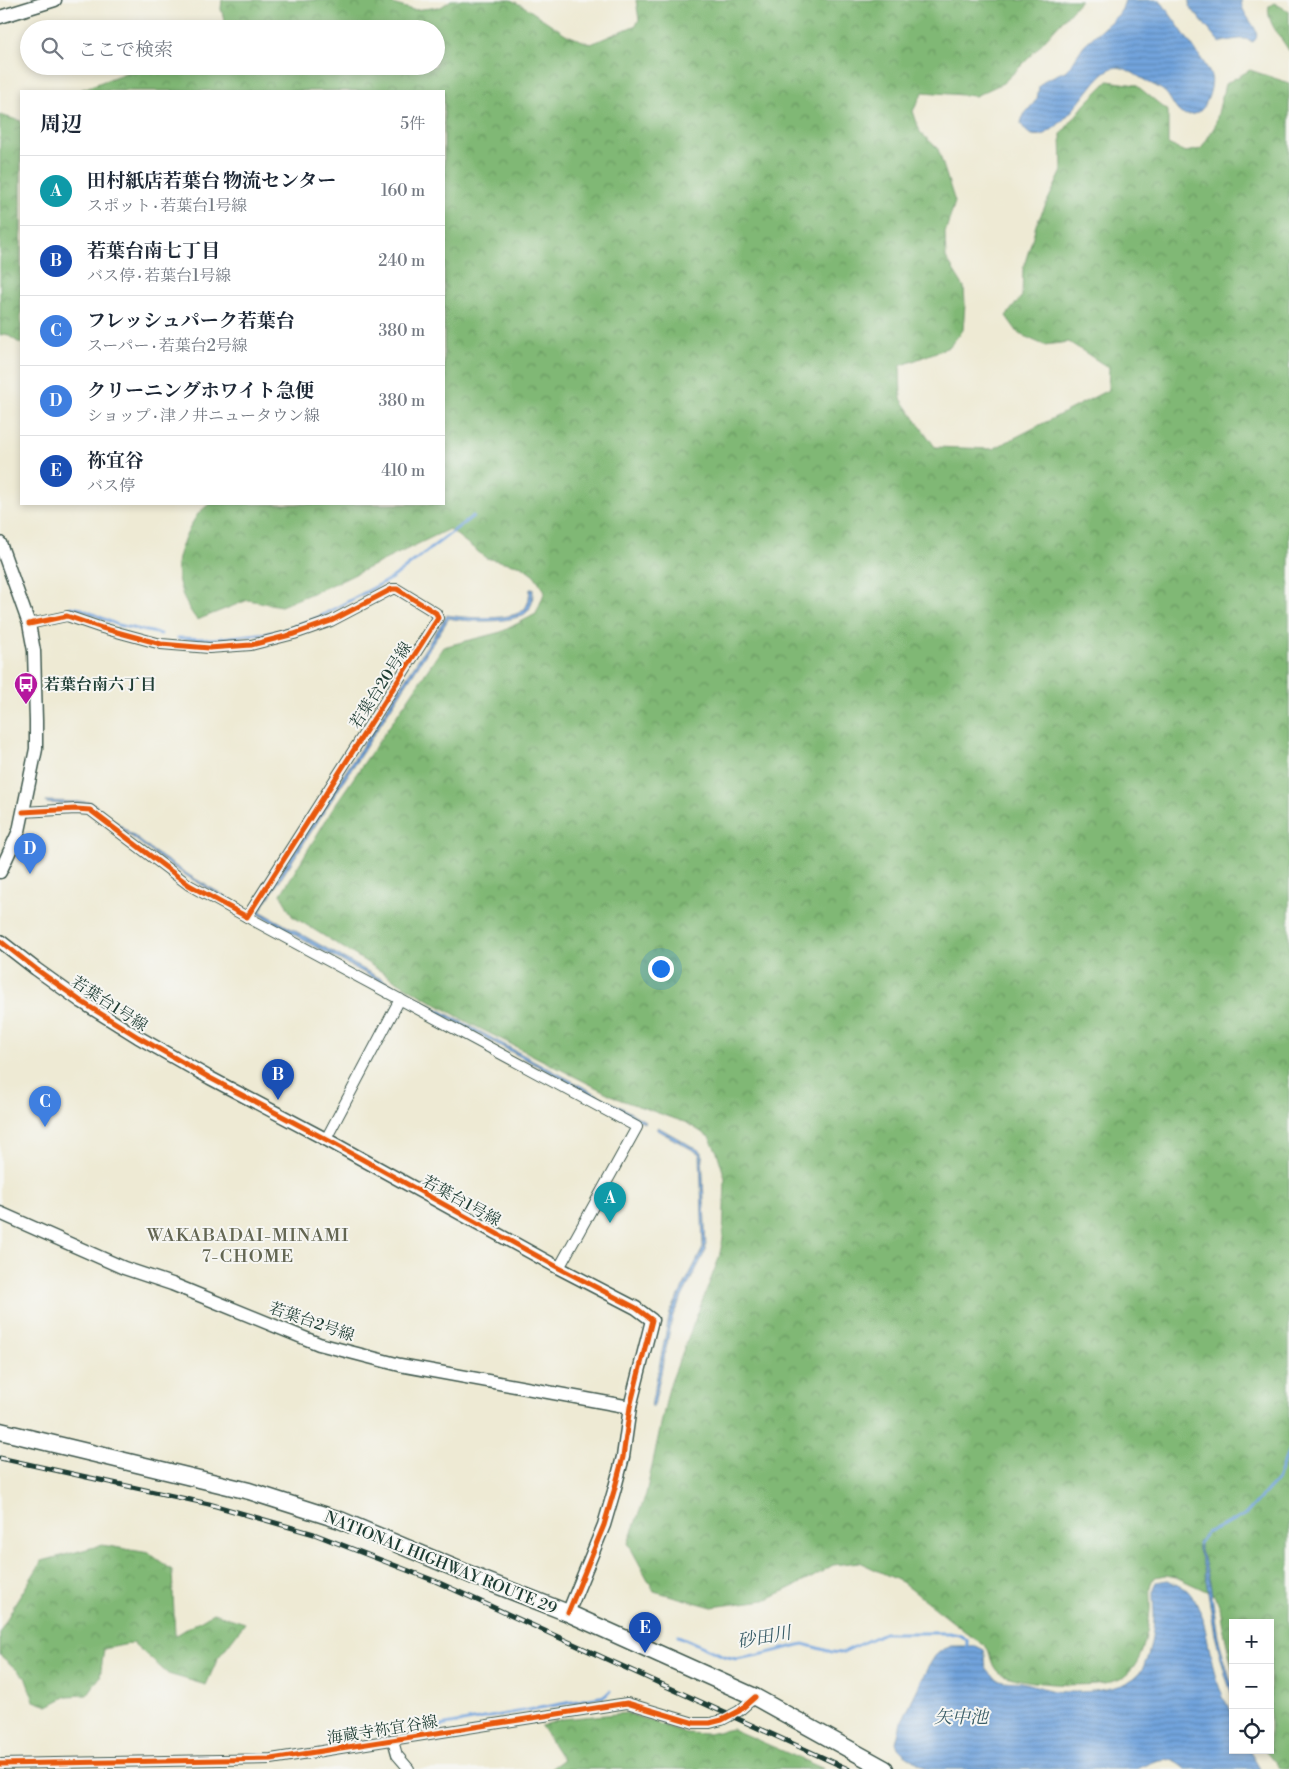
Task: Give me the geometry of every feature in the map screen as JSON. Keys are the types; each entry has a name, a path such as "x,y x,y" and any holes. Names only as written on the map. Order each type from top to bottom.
{"highway":[{"name":"NATIONAL HIGHWAY ROUTE 29","path":"0,1431 249,1491 295,1504 340,1520 482,1580 568,1613 755,1697 885,1769"}],"street":[{"path":"0,17 55,0"},
{"path":"0,543 29,624 34,659 36,749 19,831 0,872"},
{"name":"若葉台20号線","path":"29,624 67,616 102,628 161,644 209,648 250,645 294,634 331,621 392,589 397,589 436,613 438,618 434,625 247,917"},
{"path":"23,812 90,810 189,885 637,1127 559,1268"},
{"name":"若葉台1号線","path":"0,941 82,1002 138,1037 559,1268 636,1308 652,1320 630,1407 623,1457 604,1525 568,1613"},
{"path":"326,1139 400,999"},
{"name":"若葉台2号線","path":"0,1214 124,1268 172,1284 319,1344 400,1365 630,1407"},
{"name":"海蔵寺祢宜谷線","path":"0,1764 271,1764 393,1741 627,1703 694,1722 710,1723 722,1720 739,1711 755,1697"},
{"path":"393,1741 398,1755 409,1769"}],"green space":[{"path":"222,0 384,0 413,10 441,7 451,0 511,0 567,35 591,44 636,25 639,20 636,0 1081,0 1024,63 1003,83 975,96 923,92 913,111 920,132 938,149 955,202 945,233 946,258 964,287 963,330 949,347 900,366 901,399 935,447 993,449 1108,390 1109,368 1069,342 1044,345 1019,334 1006,316 1022,296 1023,269 1036,225 1062,171 1061,134 1086,103 1108,81 1136,85 1168,111 1168,144 1185,152 1201,149 1215,126 1225,84 1250,70 1289,83 1289,1769 1281,1769 1268,1754 1274,1754 1274,1619 1229,1619 1229,1653 1220,1607 1215,1595 1176,1577 1166,1575 1154,1577 1152,1581 1150,1589 1150,1615 1146,1636 1137,1663 1132,1670 1126,1676 1112,1682 1079,1685 1040,1683 1022,1680 998,1672 993,1665 988,1650 982,1643 902,1582 859,1562 833,1565 813,1577 765,1600 712,1607 654,1591 628,1543 646,1494 669,1387 719,1258 723,1238 725,1178 717,1152 709,1137 687,1123 621,1100 471,1024 403,985 292,916 281,894 337,802 443,647 501,632 536,614 545,591 534,575 522,566 486,558 449,529 343,580 281,606 248,600 197,620 182,594 178,580 177,565 182,546 198,514 208,505 445,505 445,90 81,90 120,75 445,75 445,20 224,20 221,9"},
{"path":"1274,3 1289,11 1289,51 1269,18 1269,6"},
{"path":"0,115 20,121 20,343 6,334 0,335"},
{"path":"102,1545 149,1553 172,1570 175,1636 213,1613 245,1623 218,1658 206,1685 168,1674 133,1643 104,1649 100,1677 87,1695 67,1696 48,1706 34,1701 25,1677 0,1655 0,1632 42,1561"},
{"path":"627,1713 686,1733 708,1734 732,1729 824,1769 550,1769 563,1760 541,1726 562,1719"}],"water":[{"path":"1125,0 1160,0 1203,61 1211,76 1211,89 1203,108 1194,114 1182,114 1162,90 1126,69 1115,68 1102,74 1060,123 1049,131 1038,135 1029,133 1021,123 1023,116 1037,99 1039,86 1045,80 1065,71 1071,65 1084,45 1118,15"},
{"path":"1190,0 1241,0 1242,7 1257,33 1256,38 1253,42 1243,39 1220,43 1189,6"},
{"path":"530,589 533,589 532,604 527,612 521,616 512,619 489,621 449,618 260,911 363,969 626,1110 645,1121 644,1123 312,945 257,913 258,907 447,615 486,618 515,614 526,607"},
{"path":"46,801 91,802 153,851 192,877 239,904 238,906 159,858 90,804 51,804 46,803"},
{"path":"658,1127 702,1152 706,1250 673,1315 654,1406 651,1406 670,1313 703,1248 700,1154 657,1130"},
{"path":"1198,1540 1200,1541 1200,1551 1210,1582 1218,1637 1229,1675 1229,1686 1215,1635 1204,1569 1198,1550"},
{"name":"矢中池","path":"1168,1580 1187,1590 1196,1601 1203,1619 1216,1680 1229,1709 1229,1754 1251,1754 1260,1769 1186,1769 1173,1761 1162,1760 1137,1769 927,1769 898,1748 896,1742 901,1723 927,1669 935,1656 942,1650 952,1646 976,1646 984,1650 987,1669 998,1679 1021,1682 1054,1691 1088,1692 1101,1690 1125,1683 1134,1678 1141,1671 1147,1659 1150,1646 1154,1619 1153,1595 1156,1582"}],"waterway":[{"path":"178,638 213,639 278,632 317,618 392,578 473,516"},
{"path":"71,607 82,609 118,625 161,634"},
{"path":"1199,1543 1206,1533 1246,1514 1277,1480 1289,1450"},
{"name":"砂田川","path":"678,1636 724,1656 736,1659 803,1644 841,1653 884,1633 949,1633 959,1635 967,1640 967,1649"},
{"name":"砂田川","path":"424,1729 605,1696 610,1691"}],"railway":[{"path":"0,1458 209,1504 314,1534 435,1581 848,1769"}],"cycle path":[{"path":"23,812 90,810 189,885 247,917 438,618 436,613 397,589 392,589 331,621 294,634 251,645 209,648 161,644 102,628 67,616 29,624"},
{"path":"0,941 82,1002 138,1037 559,1268 636,1308 652,1320 630,1407 623,1457 614,1491 604,1525 568,1613"},
{"path":"0,1764 271,1759 627,1703 694,1723 710,1723 722,1720 739,1711 755,1697"}],"place":[{"name":"若葉台南六丁目","path":"26,705"},
{"name":"クリーニングホワイト急便","path":"30,874"},
{"name":"若葉台南七丁目","path":"278,1100"},
{"name":"フレッシュパーク若葉台","path":"45,1127"},
{"name":"田村紙店若葉台 物流センター","path":"610,1223"},
{"name":"祢宜谷","path":"645,1653"}],"district":[{"name":"WAKABADAI-MINAMI 7-CHOME","path":"248,1245"}]}
